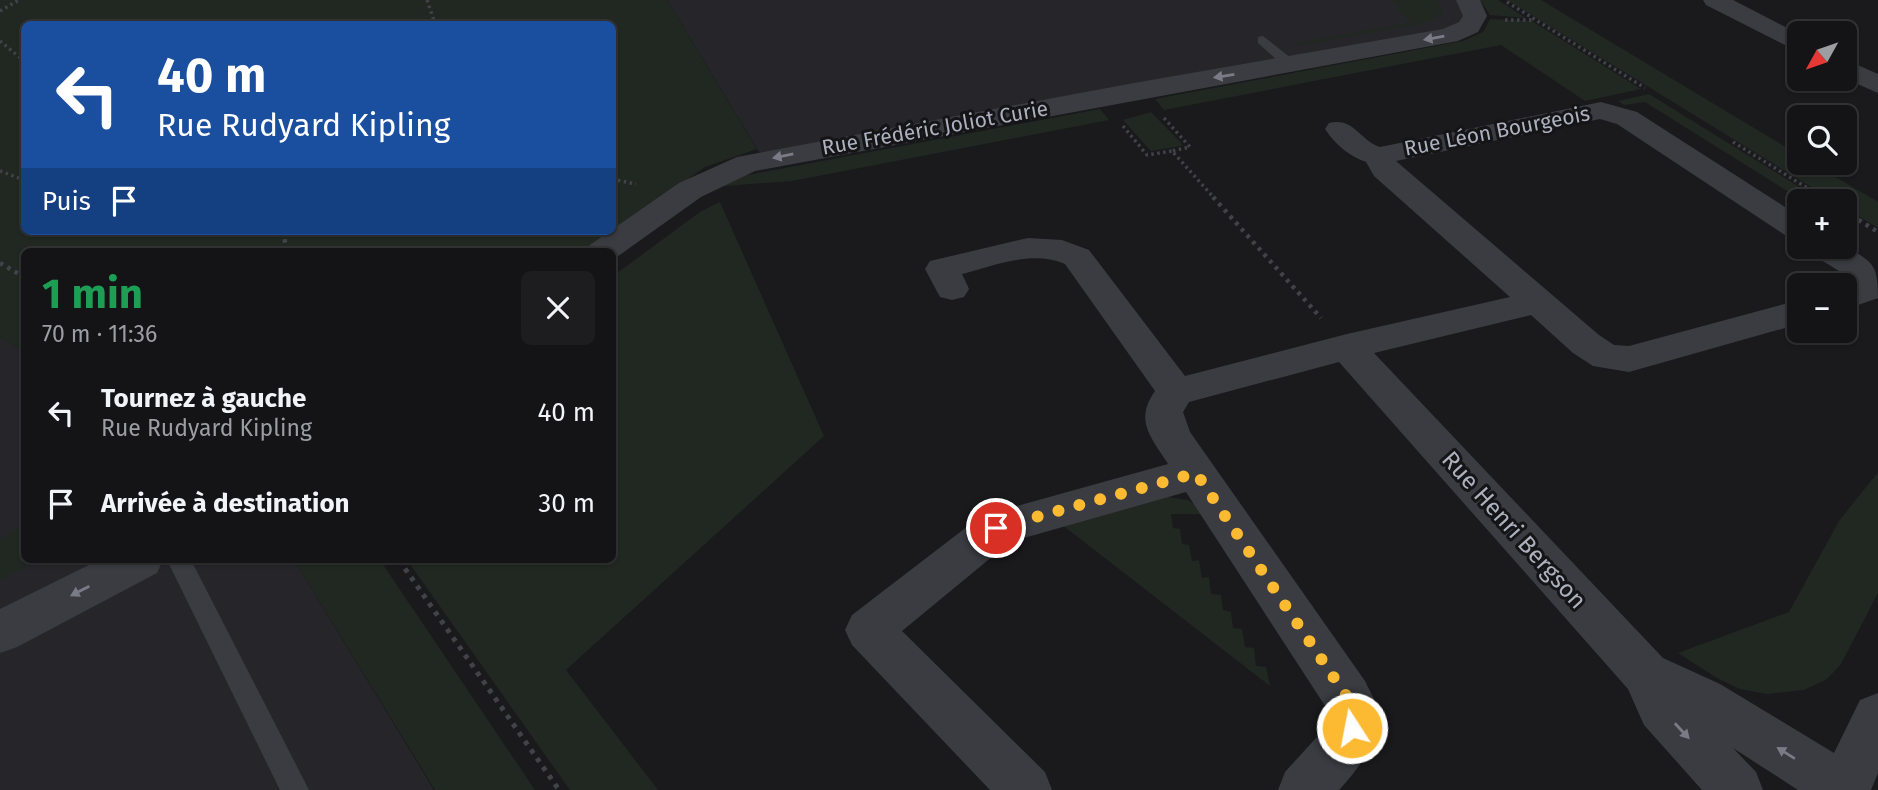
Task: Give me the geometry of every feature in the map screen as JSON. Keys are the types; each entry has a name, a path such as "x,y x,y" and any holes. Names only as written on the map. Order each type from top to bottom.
{"street":[{"name":"Rue Frédéric Joliot Curie","path":"608,248 687,191 713,176 748,163 1133,91 1449,36 1469,27 1475,16 1468,0"},
{"path":"1730,2 1787,37"},
{"path":"1857,74 1878,85"},
{"name":"Rue Léon Bourgeois","path":"1787,222 1628,118 1601,110 1379,156 1385,170 1586,344 1606,357 1629,359 1787,315"},
{"path":"1339,129 1363,151 1379,156"},
{"path":"942,269 1036,246 1065,250 1077,257 1176,393"},
{"path":"1843,259 1865,276 1866,290 1857,294"},
{"path":"1304,790 1344,743 1352,728 1354,713 1347,697 1167,426 1163,414 1167,402 1176,393 1347,347 1538,302"},
{"name":"Rue Henri Bergson","path":"1347,347 1646,674 1702,700 1844,790"},
{"path":"1026,790 869,630 996,528 1196,473"},
{"path":"0,632 135,563"},
{"path":"1646,674 1662,709 1737,790"},
{"path":"1844,790 1878,717"}],"lane":[{"path":"1263,40 1291,65"},
{"path":"181,563 295,790"}],"path":[{"path":"0,9 19,0"},
{"path":"427,0 434,21"},
{"path":"0,41 21,58"},
{"path":"1120,123 1147,155 1190,147 1163,117"},
{"path":"1172,150 1347,347"},
{"path":"0,171 21,179"},
{"path":"616,180 643,185"},
{"path":"1857,219 1878,232"},
{"path":"0,263 21,275"},
{"path":"401,563 559,790"}],"shaded area":[{"path":"0,0 667,0 757,149 705,167 616,230 616,21 21,21 21,235 608,235 590,248 21,248 21,349 0,337"},
{"path":"667,0 1468,0 1469,27 764,160"},
{"path":"1391,0 1436,0 1442,13 1428,22 1296,46 1294,44 1413,22 1397,10 1399,6"},
{"path":"1480,0 1498,0 1526,18 1490,15"},
{"path":"1507,0 1541,0 1787,148 1787,172"},
{"path":"1490,19 1532,21 1641,89 1585,101 1501,45 1164,110 1155,99 1463,41 1483,32"},
{"path":"1649,94 1803,189 1787,191 1645,102 1624,105 1618,101"},
{"path":"1100,109 1109,120 792,181 711,187 747,175"},
{"path":"1151,112 1181,146 1151,151 1123,120"},
{"path":"1792,175 1832,175 1856,189 1814,189"},
{"path":"1857,190 1878,202 1878,228 1857,215"},
{"path":"720,202 824,436 566,670 658,790 570,790 409,563 616,563 616,274 700,212"},
{"path":"0,337 21,349 21,563 296,563 434,790 0,790"},
{"path":"1878,472 1878,593 1841,664 1827,679 1804,690 1767,694 1740,689 1678,653 1789,612 1839,521"},
{"path":"1161,496 1188,500 1211,514 1171,514 1173,528 1180,529 1182,544 1189,545 1192,561 1199,560 1202,578 1209,577 1211,594 1221,595 1223,610 1231,612 1233,628 1242,629 1245,647 1254,648 1256,666 1266,667 1270,686 1061,524"},
{"path":"21,525 21,563 33,563 0,579 0,539"},
{"path":"296,563 382,563 535,790 435,790"}],"route":[{"path":"996,528 1196,473 1347,697 1354,713 1352,728"}]}
